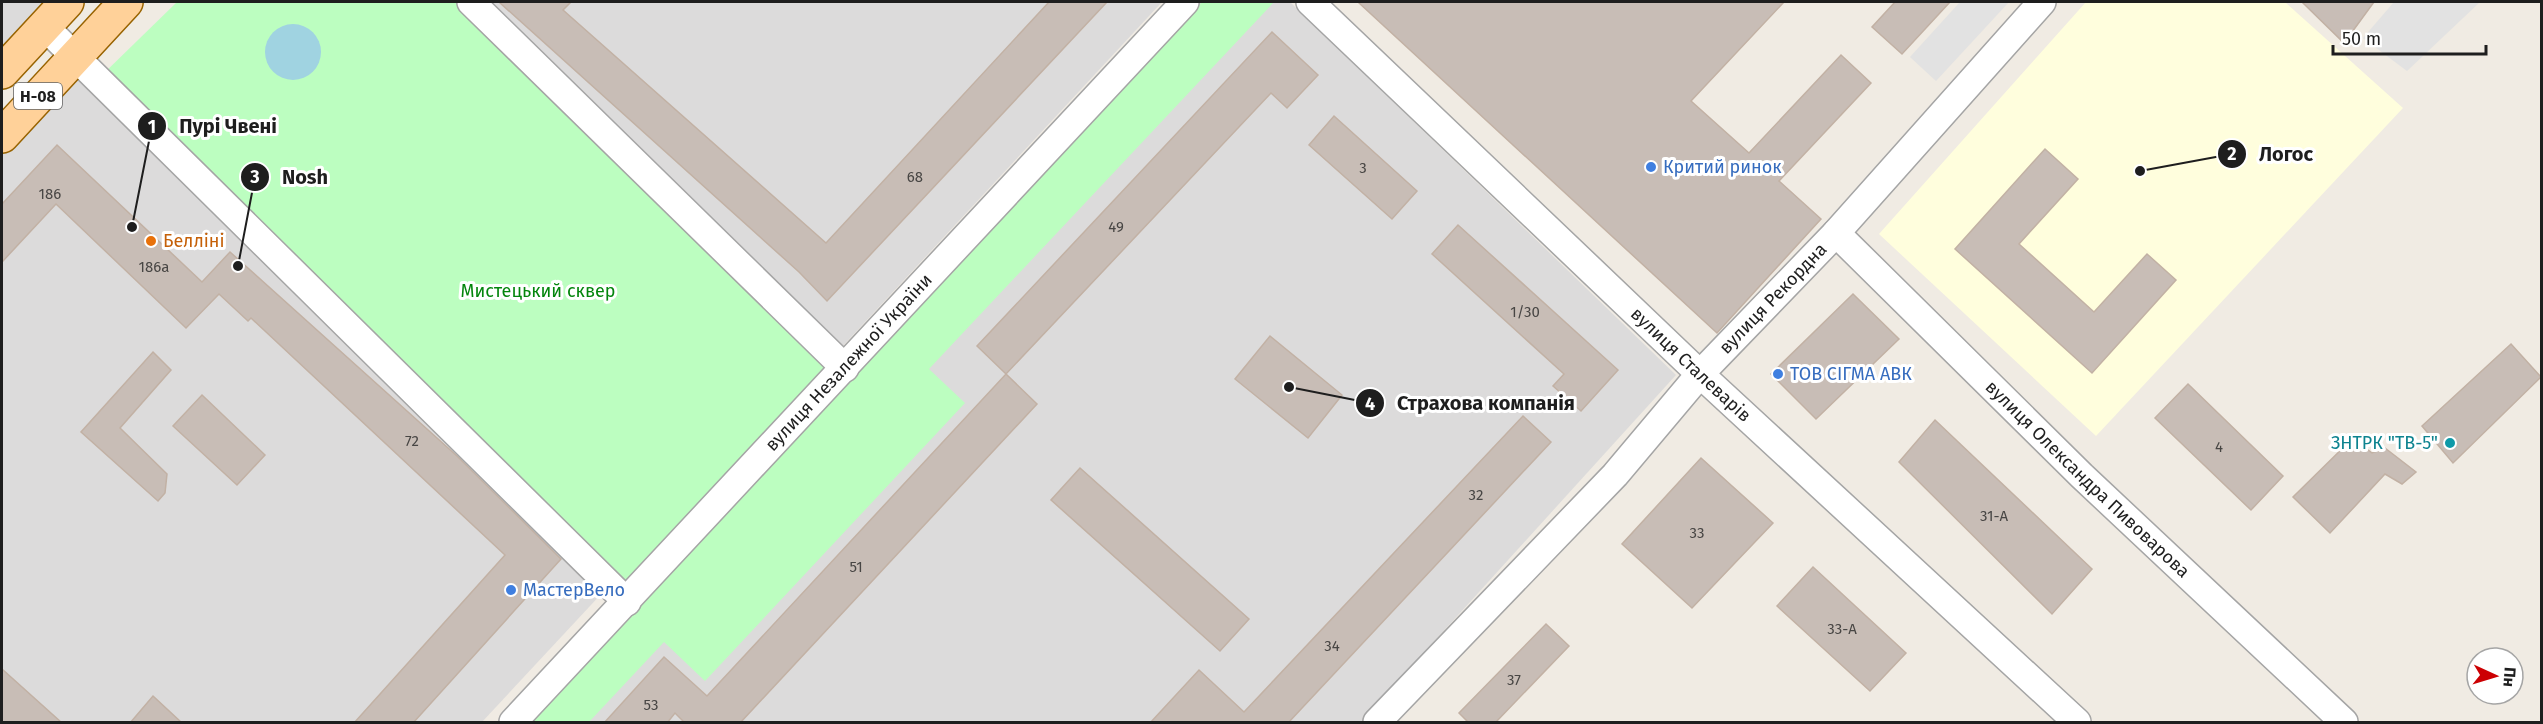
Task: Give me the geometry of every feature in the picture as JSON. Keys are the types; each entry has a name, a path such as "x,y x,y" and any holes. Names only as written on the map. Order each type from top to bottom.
{"main road":[{"name":"Н-08","path":"2,72 67,2"},
{"name":"Н-08","path":"2,136 126,2"}],"street":[{"path":"471,2 845,368"},
{"name":"вулиця Незалежної України","path":"513,723 1185,2"},
{"name":"вулиця Сталеварів","path":"1310,2 1700,374 2077,723"},
{"name":"вулиця Рекордна","path":"1377,723 1615,475 1700,374 1836,233 2042,2"},
{"path":"45,26 627,602"},
{"name":"вулиця Олександра Пивоварова","path":"1836,233 2082,476 2344,723"}],"shaded area":[{"path":"2,2 44,2 2,48"},
{"path":"485,2 1162,2 840,349"},
{"path":"1195,2 1290,2 1676,375 1361,722 528,722"},
{"path":"1960,2 2009,2 1936,81 1910,57"},
{"path":"2086,2 2285,2 2403,108 2096,436 1879,234"},
{"path":"2394,2 2480,2 2407,71 2363,38"},
{"path":"75,70 604,591 482,722 2,722 2,149"}],"green space":[{"name":"Мистецький сквер","path":"177,2 471,2 845,368 627,602 98,79"},
{"path":"1202,2 1274,2 929,369 965,403 705,681 664,642 589,722 526,722"}],"water":[{"path":"288,24 298,24 313,32 319,41 321,52 319,63 313,72 298,80 288,80 277,75 270,68 265,57 265,47 270,36 277,29"}],"building":[{"path":"499,2 571,2 563,10 826,243 1049,2 1107,2 827,301 799,272"},
{"name":"Критий ринок","path":"1358,2 1784,2 1691,101 1749,153 1841,55 1871,83 1779,181 1821,219 1717,333"},
{"path":"1895,2 1950,2 1902,54 1872,27"},
{"path":"2302,2 2374,2 2344,43"},
{"path":"1272,32 1318,75 1287,108 1271,93 1006,374 977,346"},
{"path":"1334,116 1417,191 1392,219 1309,145"},
{"path":"57,145 202,282 230,252 457,456 561,559 413,723 354,723 505,555 251,318 248,321 219,294 186,328 56,204 2,262 2,204"},
{"path":"2045,149 2078,179 2019,244 2094,312 2147,254 2176,280 2092,373 1955,249"},
{"path":"1458,225 1618,370 1581,411 1553,386 1564,374 1432,254"},
{"path":"1853,294 1899,339 1816,419 1771,374"},
{"path":"1270,336 1342,395 1308,438 1235,379"},
{"path":"2511,344 2541,377 2453,463 2422,426"},
{"path":"153,352 171,370 120,428 167,474 165,493 158,501 81,432"},
{"path":"1006,374 1037,404 740,723 685,723 675,713 667,723 604,723 664,657 707,696"},
{"path":"2188,384 2283,476 2251,510 2155,418"},
{"path":"202,395 265,455 237,485 173,426"},
{"path":"1523,416 1551,442 1288,723 1150,723 1199,670 1244,712"},
{"path":"1935,420 2092,569 2052,614 1899,462"},
{"path":"2353,438 2372,453 2385,448 2416,472 2402,484 2385,474 2330,533 2293,497"},
{"path":"1701,458 1773,523 1692,608 1622,544"},
{"path":"1080,468 1249,619 1220,651 1051,500"},
{"path":"1813,567 1906,653 1870,691 1777,606"},
{"path":"1546,624 1569,646 1495,723 1469,723 1459,713"},
{"path":"2,669 62,723 2,723"},
{"path":"153,696 182,723 130,723"}],"place":[{"name":"Критий ринок","path":"1651,167"},
{"name":"Логос","path":"2140,171"},
{"name":"Пурі Чвені","path":"132,227"},
{"name":"Белліні","path":"151,241"},
{"name":"Nosh","path":"238,266"},
{"name":"ТОВ СІГМА АВК","path":"1778,374"},
{"name":"Страхова компанія","path":"1289,387"},
{"name":"ЗНТРК \"ТВ-5\"","path":"2450,443"},
{"name":"МастерВело","path":"511,590"}]}
